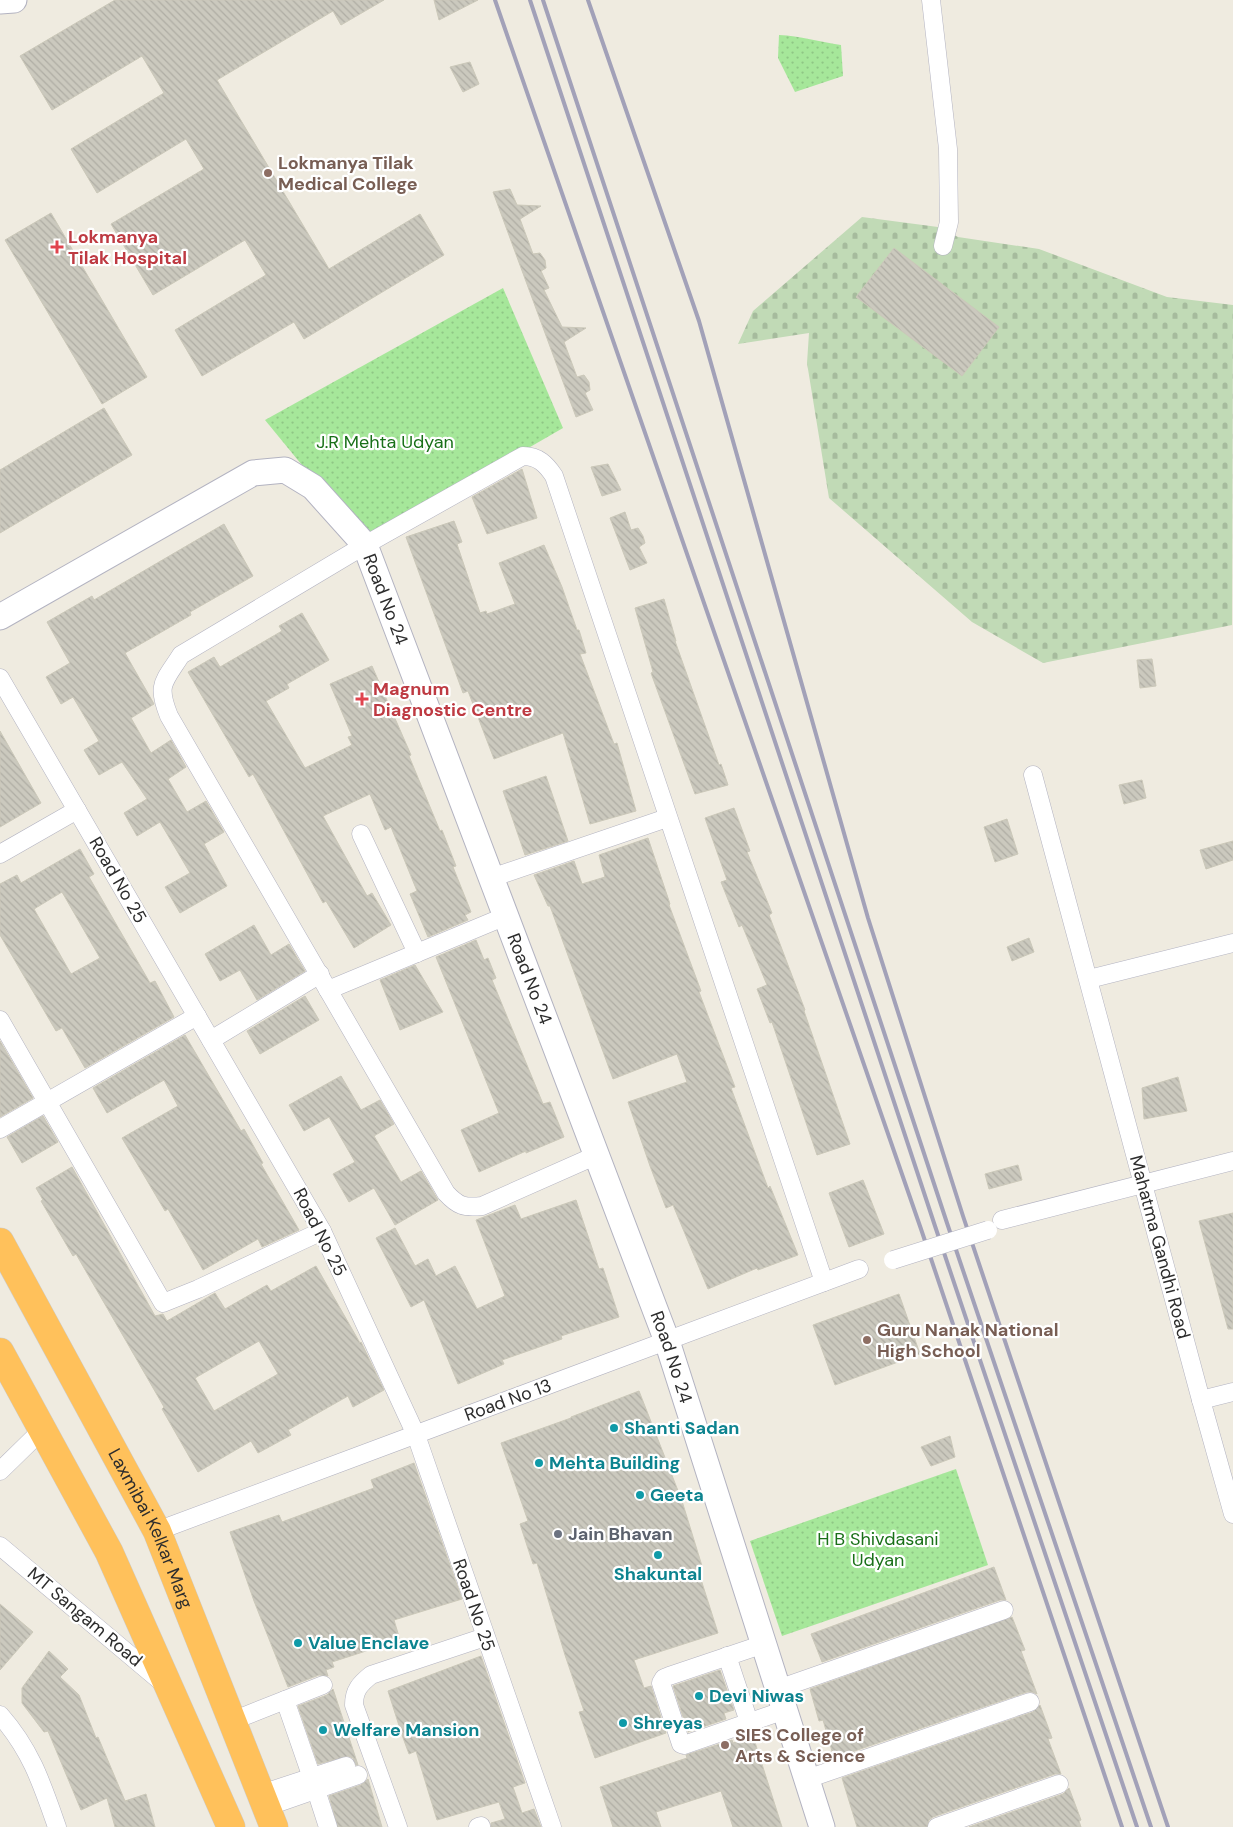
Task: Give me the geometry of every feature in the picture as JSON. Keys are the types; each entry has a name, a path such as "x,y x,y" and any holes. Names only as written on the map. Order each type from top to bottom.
{"highway":[{"name":"Laxmibai Kelkar Marg","path":"0,1242 157,1531 269,1814"},
{"path":"0,1352 109,1552 231,1827"},
{"path":"236,1827 269,1814"}],"street":[{"path":"0,1 14,0"},
{"path":"931,0 948,148 949,222 943,246"},
{"path":"597,1156 482,1206 470,1207 456,1204 446,1193 169,716 163,701 162,684 181,655 365,545 522,456 532,456 546,465 554,476 824,1282"},
{"name":"Road No 24","path":"0,617 253,473 285,470 313,487 365,545 667,1341 822,1827"},
{"name":"Road No 25","path":"0,678 322,1231 416,1435 552,1827"},
{"name":"Mahatma Gandhi Road","path":"1033,775 1233,1514"},
{"path":"0,854 77,810"},
{"path":"491,878 667,818"},
{"path":"361,834 418,953"},
{"path":"328,990 506,916"},
{"path":"1089,979 1233,943"},
{"path":"211,1040 320,974"},
{"path":"0,1129 198,1016"},
{"path":"0,1020 162,1304 198,1290 322,1231"},
{"path":"893,1260 995,1225 1233,1161"},
{"name":"Road No 13","path":"157,1531 859,1269"},
{"path":"1201,1400 1233,1392"},
{"path":"0,1472 42,1430"},
{"name":"MT Sangam Road","path":"0,1546 169,1688"},
{"path":"764,1644 669,1676 662,1681 661,1683 681,1744 688,1744 750,1722 781,1700 1004,1610"},
{"path":"398,1827 354,1705 354,1695 359,1685 370,1675 485,1637"},
{"path":"727,1656 750,1722"},
{"path":"232,1721 324,1685"},
{"path":"285,1700 328,1827"},
{"path":"807,1779 1030,1702"},
{"path":"0,1715 12,1728 35,1765 57,1827"},
{"path":"269,1814 314,1784 352,1771"},
{"path":"937,1827 1059,1784"}],"green space":[{"path":"779,35 841,45 843,76 795,92 778,58"},
{"path":"862,217 938,227 958,237 1039,249 1167,297 1233,305 1232,625 1043,663 972,622 829,498 807,363 809,333 738,344 753,311"},
{"name":"J.R Mehta Udyan","path":"503,288 563,428 365,542 265,420"},
{"name":"H B Shivdasani Udyan","path":"956,1469 988,1565 782,1636 750,1541"}],"building":[{"path":"115,0 384,0 341,25 333,11 217,80 329,269 420,214 444,255 304,339 294,322 202,376 175,330 266,275 245,240 153,295 111,224 204,169 186,139 97,193 71,149 164,93 142,56 52,110 20,56"},
{"path":"434,0 478,0 439,20"},
{"path":"470,62 479,84 463,92 450,67"},
{"path":"510,189 517,205 541,206 520,219 533,254 540,253 545,260 546,268 541,271 549,288 544,290 562,327 586,328 564,342 577,377 584,375 589,382 590,390 585,393 593,410 576,417 493,192"},
{"path":"51,213 147,377 102,404 5,240"},
{"path":"894,248 999,327 962,376 856,297"},
{"path":"104,408 132,455 0,533 0,470"},
{"path":"608,464 621,490 602,496 591,467"},
{"path":"522,469 537,518 487,534 472,497"},
{"path":"625,512 631,530 638,528 643,536 645,543 639,547 647,563 630,570 610,518"},
{"path":"454,521 462,542 457,544 480,613 486,611 487,614 515,604 499,563 544,545 562,587 577,630 579,630 586,653 580,654 614,744 617,743 636,811 590,824 563,733 494,759 468,691 463,693 406,537"},
{"path":"224,524 253,576 190,612 191,615 125,653 154,704 131,718 151,753 171,740 186,767 168,779 187,812 206,801 224,832 204,844 227,886 180,913 165,887 190,873 160,822 137,836 124,813 147,799 122,762 99,775 84,750 99,741 73,697 61,704 46,677 70,663 47,622 92,596 94,600"},
{"path":"664,599 675,641 719,765 721,764 728,785 695,794 651,673 653,672 635,608"},
{"path":"302,613 329,660 287,684 289,688 266,701 305,768 352,745 348,737 352,736 330,684 372,666 456,866 453,867 471,912 465,915 468,920 428,937 410,894 417,891 391,827 385,830 370,794 323,816 367,896 372,893 391,925 354,948 326,901 323,903 253,774 249,777 188,672 214,657 220,667 282,631 279,626"},
{"path":"1152,659 1156,686 1140,688 1137,660"},
{"path":"0,731 41,803 0,827"},
{"path":"546,776 568,841 525,855 503,791"},
{"path":"1142,780 1146,798 1124,804 1119,785"},
{"path":"734,808 750,851 747,852 772,913 769,915 805,1010 850,1144 817,1155 772,1022 770,1023 757,989 767,985 742,925 739,927 721,882 727,880 705,818"},
{"path":"1007,819 1018,854 995,862 984,827"},
{"path":"648,838 669,905 701,991 699,992 735,1087 731,1088 768,1188 770,1186 798,1255 758,1270 757,1268 708,1289 673,1205 666,1208 628,1102 687,1082 677,1054 613,1079 550,906 548,906 534,875 574,861 582,884 605,877 599,855"},
{"path":"1233,841 1233,860 1206,869 1200,850"},
{"path":"80,849 94,874 89,877 150,983 155,981 174,1017 85,1068 62,1028 56,1031 0,935 0,884 17,875 21,883","holes":["62,892 100,958 71,974 34,909"]},
{"path":"254,925 271,955 289,944 305,971 257,1000 240,970 220,981 205,954"},
{"path":"1029,938 1034,952 1012,961 1007,947"},
{"path":"476,940 484,960 488,958 496,978 492,980 543,1104 550,1102 564,1137 526,1153 526,1151 479,1172 461,1130 499,1113 436,957"},
{"path":"415,965 443,1012 400,1030 380,980"},
{"path":"305,996 319,1020 260,1054 247,1031"},
{"path":"185,1035 241,1131 244,1129 263,1163 261,1164 299,1230 262,1247 258,1239 203,1270 168,1209 165,1211 122,1138 178,1106 164,1080 107,1113 93,1088"},
{"path":"0,1041 33,1098 0,1117"},
{"path":"341,1076 361,1110 380,1100 394,1124 374,1136 401,1182 421,1171 438,1200 395,1225 374,1188 349,1202 333,1174 355,1162 329,1117 304,1131 289,1105"},
{"path":"1178,1077 1187,1111 1144,1119 1142,1088"},
{"path":"43,1116 58,1142 22,1163 7,1137"},
{"path":"1018,1165 1022,1180 989,1189 985,1174"},
{"path":"72,1167 155,1316 163,1314 167,1321 215,1293 225,1309 267,1285 271,1291 316,1266 361,1342 384,1390 353,1407 348,1396 288,1430 291,1435 258,1453 251,1441 198,1472 162,1409 164,1407 76,1254 73,1256 41,1201 43,1200 36,1188","holes":["259,1341 278,1374 214,1411 195,1378"]},
{"path":"863,1180 884,1234 849,1247 829,1193"},
{"path":"576,1200 599,1269 603,1268 619,1317 561,1336 562,1339 502,1360 504,1364 458,1384 424,1300 411,1307 376,1238 395,1228 415,1266 428,1259 436,1276 455,1266 477,1309 505,1296 476,1220 515,1205 521,1219"},
{"path":"1233,1213 1233,1329 1228,1329 1199,1221"},
{"name":"Guru Nanak National High School","path":"899,1294 920,1354 835,1385 813,1325"},
{"path":"639,1391 682,1501 702,1566 697,1567 718,1633 634,1660 644,1688 651,1686 666,1733 595,1758 579,1712 584,1711 537,1563 533,1564 520,1524 528,1521 501,1443"},
{"path":"950,1436 955,1457 931,1466 921,1447"},
{"path":"414,1463 462,1599 394,1620 400,1640 332,1662 334,1667 326,1670 328,1676 319,1675 288,1687 254,1601 230,1532 279,1515 282,1522 374,1488 371,1480"},
{"path":"994,1567 1006,1600 1000,1600 822,1662 811,1634"},
{"path":"0,1604 33,1632 0,1670"},
{"path":"1012,1617 1025,1650 1021,1651 1037,1694 1027,1692 834,1758 823,1720 819,1721 810,1689"},
{"path":"49,1651 68,1669 60,1677 79,1695 96,1738 98,1737 125,1801 146,1794 155,1827 115,1827 107,1798 81,1810 48,1731 44,1732 22,1703 22,1688"},
{"path":"481,1656 525,1783 513,1787 522,1813 534,1809 541,1827 491,1827 491,1823 505,1819 499,1802 437,1820 416,1751 409,1754 402,1735 388,1691"},
{"name":"Devi Niwas","path":"720,1670 734,1710 724,1713 726,1719 688,1732 673,1686"},
{"name":"Welfare Mansion","path":"333,1689 358,1765 356,1765 353,1758 348,1756 318,1764 298,1706 327,1695"},
{"path":"1040,1705 1052,1738 1048,1739 1061,1774 1055,1774 933,1817 929,1820 927,1827 857,1827 842,1778 1033,1712"},
{"path":"753,1736 782,1827 733,1827 721,1791 656,1812 661,1827 613,1827 600,1787 687,1758 686,1755 732,1740 733,1743"},
{"path":"368,1779 382,1827 338,1827 329,1796 361,1785"},
{"path":"1069,1788 1081,1820 1079,1821 1081,1827 969,1827 1063,1794"}],"railway":[{"path":"495,0 921,1229 1122,1827"},
{"path":"530,0 935,1226 1137,1827"},
{"path":"543,0 947,1223 1151,1827"},
{"path":"588,0 699,321 868,918 963,1216 1168,1827"}],"place":[{"name":"Lokmanya Tilak Medical College","path":"268,173"},
{"name":"Lokmanya Tilak Hospital","path":"57,247"},
{"name":"Magnum Diagnostic Centre","path":"362,699"},
{"name":"Guru Nanak National High School","path":"867,1340"},
{"name":"Shanti Sadan","path":"614,1428"},
{"name":"Mehta Building","path":"539,1463"},
{"name":"Geeta","path":"640,1495"},
{"name":"Jain Bhavan","path":"558,1534"},
{"name":"Shakuntal","path":"658,1555"},
{"name":"Value Enclave","path":"298,1643"},
{"name":"Devi Niwas","path":"699,1696"},
{"name":"Shreyas","path":"623,1723"},
{"name":"Welfare Mansion","path":"323,1730"},
{"name":"SIES College of Arts & Science","path":"725,1745"}]}
